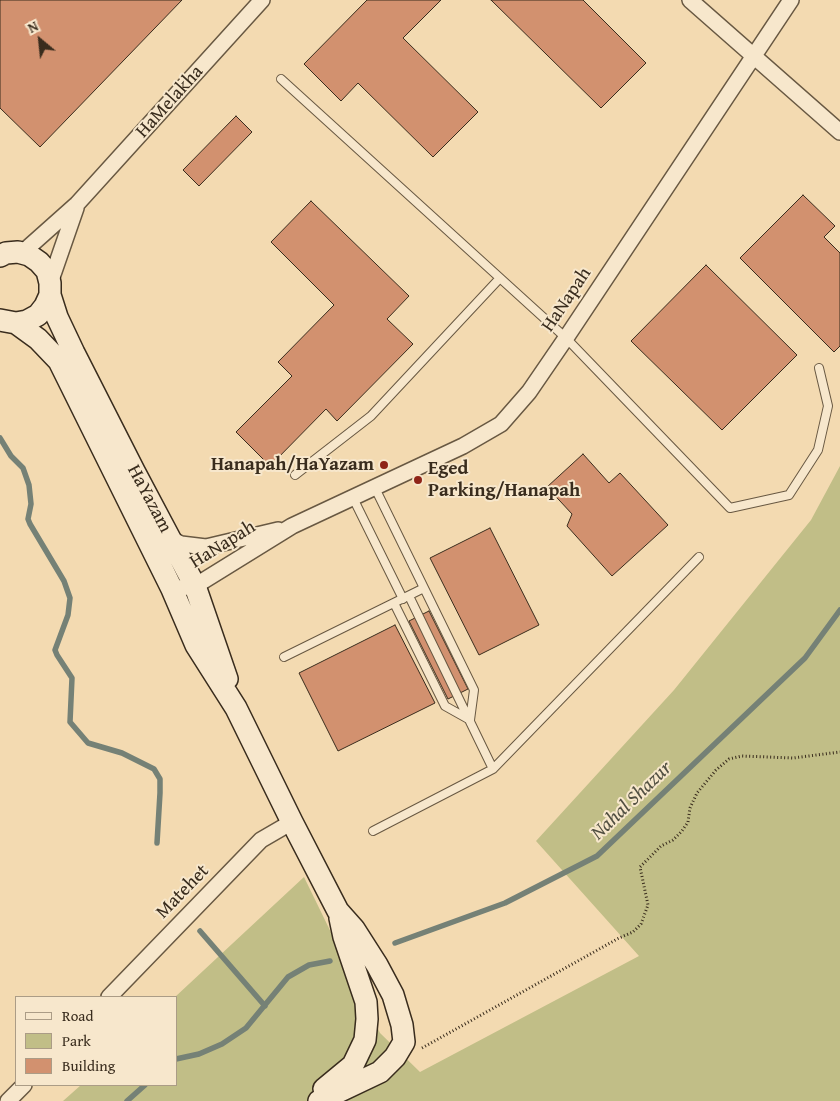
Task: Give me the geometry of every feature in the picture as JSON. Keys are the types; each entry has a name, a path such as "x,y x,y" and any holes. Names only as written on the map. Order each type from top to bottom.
{"street":[{"name":"HaMelakha","path":"13,254 77,204 262,0"},
{"path":"690,0 840,132"},
{"name":"HaNapah","path":"172,589 195,586 292,526 463,446 501,424 529,392 566,338 791,0"},
{"name":"HaMelakha","path":"6,323 27,321 38,315 45,306 77,204"},
{"path":"0,239 13,254 29,255 39,262 46,271 50,289"},
{"name":"HaYazam","path":"50,289 57,317 74,352 195,586 236,708"},
{"name":"HaYazam","path":"6,323 38,340 59,361 172,589 196,645 236,708 338,911"},
{"name":"HaNapah","path":"169,538 181,544 206,547 292,526"},
{"name":"Matehet","path":"110,996 261,840 292,822"},
{"path":"309,1101 353,1065 365,1040 368,1020 366,1002 344,937 338,911"},
{"path":"319,1101 380,1072 395,1057 404,1042 402,1025 393,996 377,965 354,929 338,911"},
{"path":"8,1101 23,1086"}],"lane":[{"path":"281,79 566,338 730,508 788,495 818,450 828,406 819,368"},
{"path":"295,475 371,416 500,278"},
{"path":"375,488 474,690 470,720"},
{"path":"353,498 470,720 493,769"},
{"path":"373,831 493,769 699,558"},
{"path":"284,657 424,588"},
{"path":"394,603 444,706 470,720"}],"path":[{"path":"414,1052 633,932 641,924 648,905 640,867 660,846 673,840 682,831 688,822 690,808 696,793 729,758 742,756 793,758 840,752"}],"green space":[{"path":"840,466 840,1101 63,1101 80,1086 178,1086 178,996 176,996 304,877 380,1033 420,1072 639,956 536,841 674,690 811,520"}],"building":[{"path":"0,0 182,0 40,147 0,108"},
{"path":"367,0 441,0 403,38 478,112 433,157 358,83 341,101 304,64"},
{"path":"491,0 583,0 646,63 601,108"},
{"path":"236,116 252,132 199,186 183,170"},
{"path":"803,195 835,226 824,237 840,253 840,346 834,352 740,258"},
{"path":"311,201 409,296 387,319 413,344 337,421 326,409 270,466 236,432 292,376 278,362 334,305 271,242"},
{"path":"706,265 797,355 722,430 631,341"},
{"path":"583,454 609,483 620,473 668,525 612,576 567,526 572,514 547,487"},
{"path":"490,528 539,625 479,655 430,558"},
{"path":"429,611 468,689 448,699 409,621"},
{"path":"395,625 435,703 338,751 299,673"}],"waterway":[{"path":"0,438 11,456 23,468 29,485 31,504 28,519 64,581 70,598 68,615 55,650 72,678 70,722 88,743 122,753 154,769 160,779 157,843"},
{"name":"Nahal Shazur","path":"395,943 505,903 597,856 805,658 840,610"},
{"path":"200,931 265,1006"},
{"name":"Nahal Shazur","path":"178,1059 199,1054 222,1044 246,1028 288,977 309,965 330,961"},
{"name":"Nahal Shazur","path":"127,1101 144,1086"}],"place":[{"name":"Hanapah/HaYazam","path":"384,465"},
{"name":"Eged Parking/Hanapah","path":"418,480"}]}
